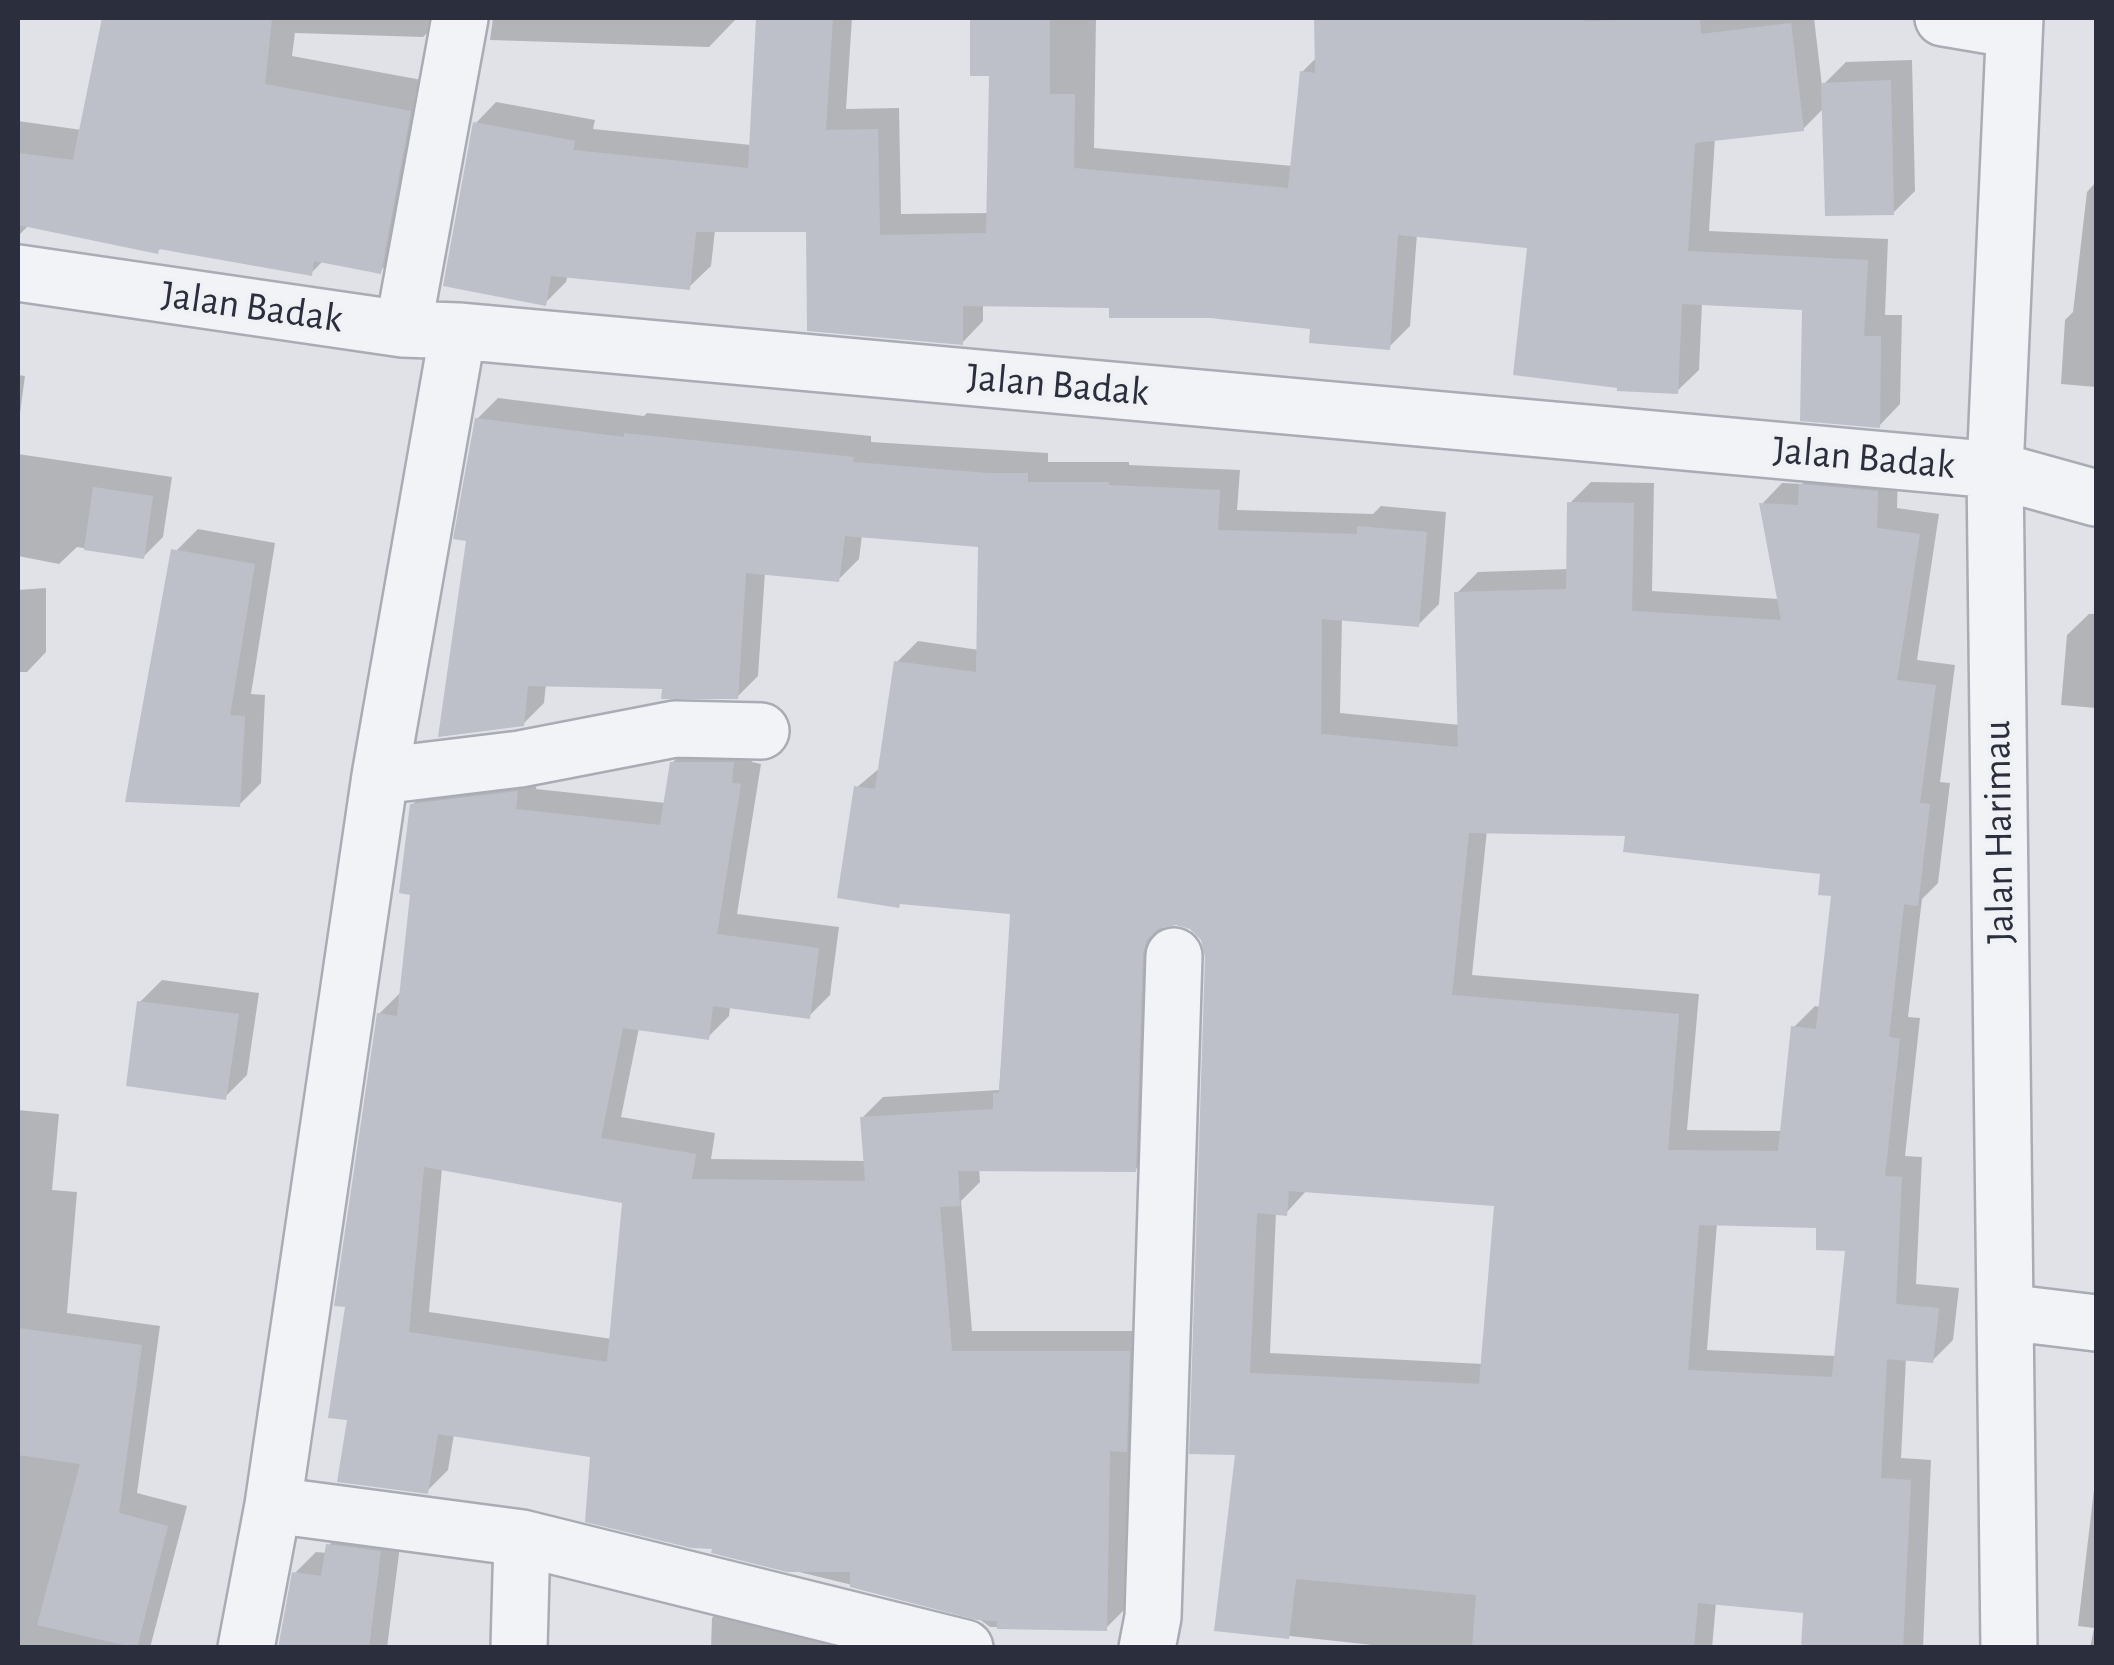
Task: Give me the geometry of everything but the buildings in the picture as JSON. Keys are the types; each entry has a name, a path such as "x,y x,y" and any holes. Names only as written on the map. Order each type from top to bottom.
{"street":[{"path":"403,329 460,18"},
{"path":"1942,18 2014,24"},
{"name":"Jalan Harimau","path":"2009,1648 1994,470 2014,24"},
{"name":"Jalan Badak","path":"18,273 403,329 1994,470 2096,498"},
{"path":"246,1648 274,1505 380,776 458,332"},
{"path":"380,776 520,759 675,729 760,731"},
{"path":"1147,1648 1153,1617 1174,956"},
{"path":"2005,1312 2096,1323"},
{"path":"274,1505 522,1538 965,1648"},
{"path":"519,1648 522,1538"}]}
